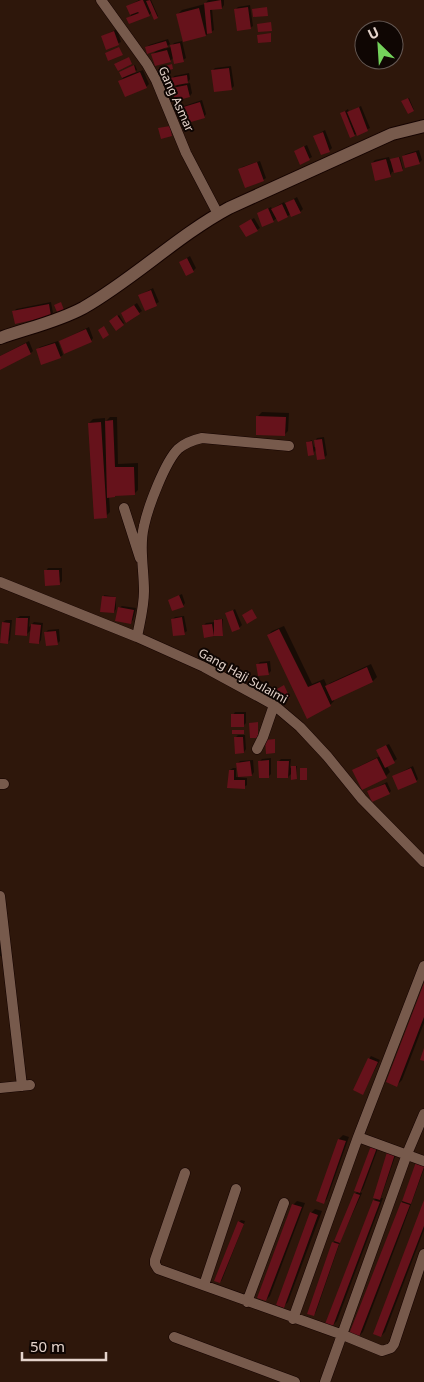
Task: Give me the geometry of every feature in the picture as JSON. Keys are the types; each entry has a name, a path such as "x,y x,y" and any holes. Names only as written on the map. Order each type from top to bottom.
{"street":[{"name":"Gang Asmar","path":"101,0 147,64 156,80 186,153 218,214"},
{"path":"0,338 54,321 84,307 218,214 392,134 424,126"},
{"path":"136,636 143,607 143,537 148,514 169,461 183,446 195,439 202,438 290,446"},
{"path":"124,508 142,566"},
{"name":"Gang Haji Sulaimi","path":"0,582 136,636 204,667 274,705 300,727 327,756 368,806 424,862"},
{"path":"256,749 263,737 274,705"},
{"path":"0,896 26,1085 0,1088"},
{"path":"293,1319 358,1137 424,966"},
{"path":"325,1382 407,1154 424,1114"},
{"path":"358,1137 424,1161"},
{"path":"185,1173 155,1264 158,1269 293,1319 343,1335 382,1351 391,1348 424,1256"},
{"path":"204,1285 236,1189"},
{"path":"248,1302 284,1202"},
{"path":"174,1337 295,1382"}],"building":[{"path":"143,0 150,16 129,24 126,18 139,13 130,15 126,6"},
{"path":"150,0 158,18 154,20 146,1"},
{"path":"221,0 222,9 210,10 212,33 207,34 204,3"},
{"path":"248,7 251,29 237,31 234,9"},
{"path":"267,7 268,16 253,17 252,9"},
{"path":"199,8 206,36 183,42 176,14"},
{"path":"271,22 272,31 258,32 257,24"},
{"path":"114,31 119,45 106,50 101,36"},
{"path":"271,33 271,42 258,43 257,35"},
{"path":"166,41 168,47 147,54 145,47"},
{"path":"180,43 184,62 174,64 170,45"},
{"path":"119,47 123,55 108,61 105,53"},
{"path":"167,50 171,62 155,66 151,54"},
{"path":"129,57 132,64 118,71 114,64"},
{"path":"172,64 173,69 159,73 158,68"},
{"path":"134,65 136,72 122,78 119,72"},
{"path":"229,68 232,90 214,92 211,70"},
{"path":"140,72 147,88 125,97 118,81"},
{"path":"187,75 188,83 172,86 170,78"},
{"path":"187,85 190,97 175,101 172,88"},
{"path":"408,98 414,111 408,114 401,101"},
{"path":"200,102 205,118 184,124 180,108"},
{"path":"359,107 368,131 357,136 347,112"},
{"path":"345,111 355,136 350,138 340,113"},
{"path":"170,126 172,136 161,139 158,128"},
{"path":"323,132 330,152 321,155 313,136"},
{"path":"304,146 310,160 300,165 294,151"},
{"path":"416,152 420,164 405,168 402,156"},
{"path":"399,157 403,171 394,173 390,159"},
{"path":"386,159 391,177 375,181 371,163"},
{"path":"257,162 264,181 245,188 238,169"},
{"path":"294,199 301,213 291,217 285,203"},
{"path":"282,204 288,217 278,222 271,209"},
{"path":"268,208 274,222 262,227 257,213"},
{"path":"251,219 258,231 246,237 239,226"},
{"path":"187,258 194,272 186,276 179,262"},
{"path":"151,290 157,306 145,311 138,295"},
{"path":"61,302 64,310 57,312 54,305"},
{"path":"49,304 51,316 15,324 12,311"},
{"path":"134,305 140,314 126,323 121,313"},
{"path":"117,315 124,325 116,331 109,321"},
{"path":"104,326 109,335 103,339 98,330"},
{"path":"86,329 92,342 64,354 59,341"},
{"path":"26,343 31,354 0,370 0,356"},
{"path":"55,343 61,358 41,365 36,349"},
{"path":"256,416 286,417 285,436 256,435"},
{"path":"113,420 115,467 134,467 135,495 107,498 105,421"},
{"path":"101,422 107,518 94,519 88,423"},
{"path":"322,439 325,459 317,460 314,440"},
{"path":"312,441 314,455 308,456 306,442"},
{"path":"44,570 59,570 60,585 45,586"},
{"path":"179,595 184,607 172,611 168,600"},
{"path":"102,596 116,597 114,613 100,612"},
{"path":"118,607 134,610 131,624 115,621"},
{"path":"252,609 257,618 247,624 242,615"},
{"path":"233,610 240,629 232,632 225,613"},
{"path":"182,617 185,635 173,636 171,619"},
{"path":"16,618 28,618 27,636 15,635"},
{"path":"222,619 223,636 214,636 214,620"},
{"path":"2,622 10,623 8,644 0,643"},
{"path":"31,624 41,625 39,644 29,643"},
{"path":"212,624 214,636 204,638 202,625"},
{"path":"279,629 308,687 320,682 331,706 307,719 267,635"},
{"path":"56,631 58,645 46,646 44,632"},
{"path":"267,663 269,675 258,676 256,664"},
{"path":"367,667 373,682 332,701 325,686"},
{"path":"284,685 290,698 283,701 277,689"},
{"path":"231,714 244,714 244,727 231,727"},
{"path":"258,722 258,738 250,738 249,723"},
{"path":"232,730 244,730 244,734 232,734"},
{"path":"234,737 243,737 244,753 235,754"},
{"path":"275,739 275,753 266,754 265,740"},
{"path":"386,745 395,763 385,768 376,750"},
{"path":"377,758 387,778 362,790 352,770"},
{"path":"269,760 269,778 259,778 258,761"},
{"path":"250,761 252,776 238,777 236,763"},
{"path":"277,761 289,761 288,778 277,778"},
{"path":"291,766 296,766 297,779 291,780"},
{"path":"300,768 307,768 307,780 300,780"},
{"path":"411,768 417,782 398,790 392,776"},
{"path":"229,770 234,770 234,780 245,780 245,789 227,788"},
{"path":"385,784 390,794 372,802 367,791"},
{"path":"424,983 424,1017 397,1087 386,1082"},
{"path":"424,1048 424,1061 420,1060"},
{"path":"368,1058 378,1062 363,1095 353,1090"},
{"path":"338,1139 346,1141 324,1204 316,1201"},
{"path":"372,1143 378,1145 360,1193 354,1191"},
{"path":"387,1152 395,1154 380,1200 373,1198"},
{"path":"416,1162 424,1165 424,1167 411,1204 402,1201"},
{"path":"354,1193 360,1195 340,1243 334,1241"},
{"path":"373,1200 380,1202 333,1326 325,1324"},
{"path":"424,1200 424,1226 381,1337 373,1334"},
{"path":"401,1202 410,1205 359,1337 349,1334"},
{"path":"292,1204 302,1207 266,1301 257,1298"},
{"path":"310,1212 318,1215 284,1308 276,1305"},
{"path":"238,1221 244,1224 220,1283 214,1281"},
{"path":"332,1242 339,1244 314,1316 307,1314"}]}
